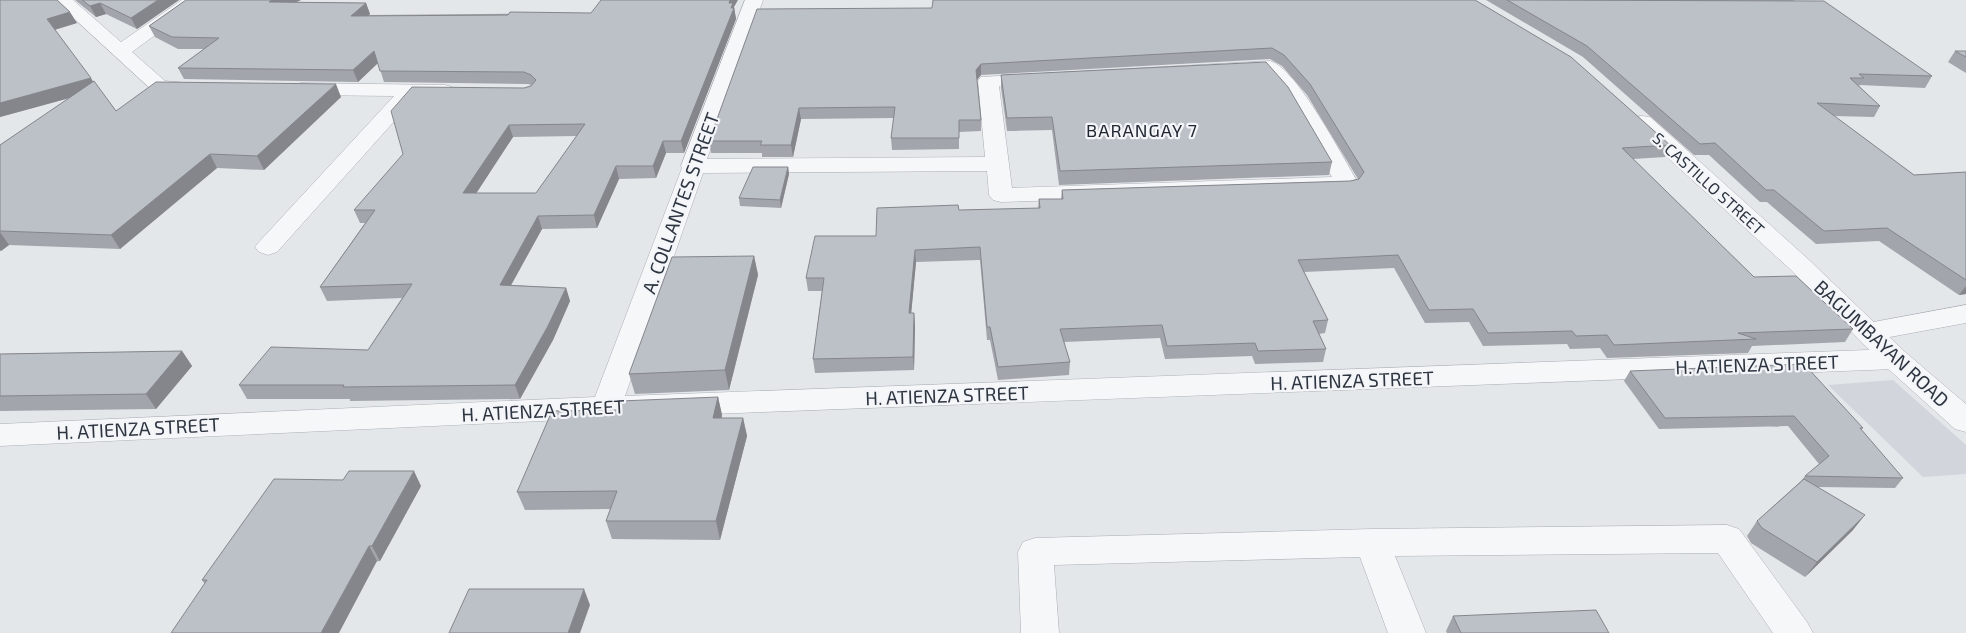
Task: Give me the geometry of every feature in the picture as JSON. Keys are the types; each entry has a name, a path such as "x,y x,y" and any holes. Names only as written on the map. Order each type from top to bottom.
{"street":[{"path":"63,0 160,87 208,88"},
{"path":"120,51 194,0"},
{"name":"A. COLLANTES STREET","path":"606,407 692,166 754,0"},
{"path":"1270,66 1296,96 1347,184 1001,195 997,164 988,81 1270,66"},
{"path":"285,89 468,92"},
{"path":"268,247 410,91"},
{"name":"S. CASTILLO STREET","path":"1626,107 1799,264"},
{"path":"692,166 997,164"},
{"name":"BAGUMBAYAN ROAD","path":"1799,264 1895,359 1966,421"},
{"path":"1868,332 1966,314"},
{"name":"H. ATIENZA STREET","path":"0,435 606,407 1895,359"},
{"path":"1040,633 1035,552 1372,544 1727,539 1794,633"},
{"path":"1372,544 1407,633"}],"shaded area":[{"path":"1893,380 1966,445 1966,474 1923,477 1828,385"}],"building":[{"path":"0,0 57,0 70,12 47,19 91,78 0,103"},
{"path":"82,0 158,0 131,18 100,3 90,6"},
{"path":"186,0 366,3 351,16 508,15 510,12 591,13 601,0 730,0 729,3 733,3 731,8 734,8 681,141 663,141 653,166 616,166 594,215 538,216 500,285 566,288 548,326 515,385 343,387 344,385 239,385 271,347 368,350 412,284 320,287 375,210 354,210 403,154 391,111 412,87 524,88 531,86 536,80 531,75 524,72 380,71 374,51 353,70 178,68 219,38 172,37 149,26","holes":["585,124 536,193 463,193 509,125"]},
{"path":"933,0 1475,0 1571,57 1670,145 1622,148 1754,277 1796,276 1853,329 1738,333 1756,339 1614,345 1607,335 1576,336 1572,331 1488,333 1473,309 1429,310 1398,255 1298,260 1328,320 1313,321 1326,349 1258,351 1255,343 1167,346 1162,325 1060,329 1070,362 998,367 990,327 987,327 980,247 915,250 909,313 914,313 913,357 813,359 824,278 806,278 815,236 876,236 877,208 958,205 959,210 1040,208 1039,199 1063,199 1062,190 1350,181 1359,179 1364,172 1310,84 1284,55 1272,48 981,64 976,70 981,120 959,120 959,138 891,138 895,107 799,108 791,145 760,145 762,141 709,141 757,9 932,8"},
{"path":"1507,0 1824,1 1932,76 1859,74 1864,78 1850,78 1880,106 1817,103 1914,175 1966,172 1966,280 1887,228 1824,231 1774,190 1766,190 1715,143 1700,144 1587,46"},
{"path":"1955,51 1966,51 1966,57"},
{"path":"1266,62 1288,87 1332,162 1060,171 1052,117 1007,118 1001,75"},
{"path":"94,81 116,111 156,82 336,84 257,156 210,154 111,235 0,231 0,145"},
{"path":"753,167 788,167 780,200 739,198"},
{"path":"754,256 725,370 629,374 672,257"},
{"path":"182,351 146,394 0,396 0,354"},
{"path":"1804,364 1863,428 1860,428 1903,478 1805,476 1829,456 1794,416 1665,418 1630,371"},
{"path":"718,397 713,418 743,418 716,521 606,521 617,491 517,492 552,411 617,410 620,401"},
{"path":"349,471 414,471 372,546 369,546 321,633 171,633 207,580 202,580 274,479 343,480"},
{"path":"1804,479 1865,515 1817,562 1762,528 1757,521"},
{"path":"469,589 584,589 568,633 449,633"},
{"path":"1596,610 1609,633 1461,633 1453,616"}],"district":[{"name":"BARANGAY 7","path":"1142,130"}]}
